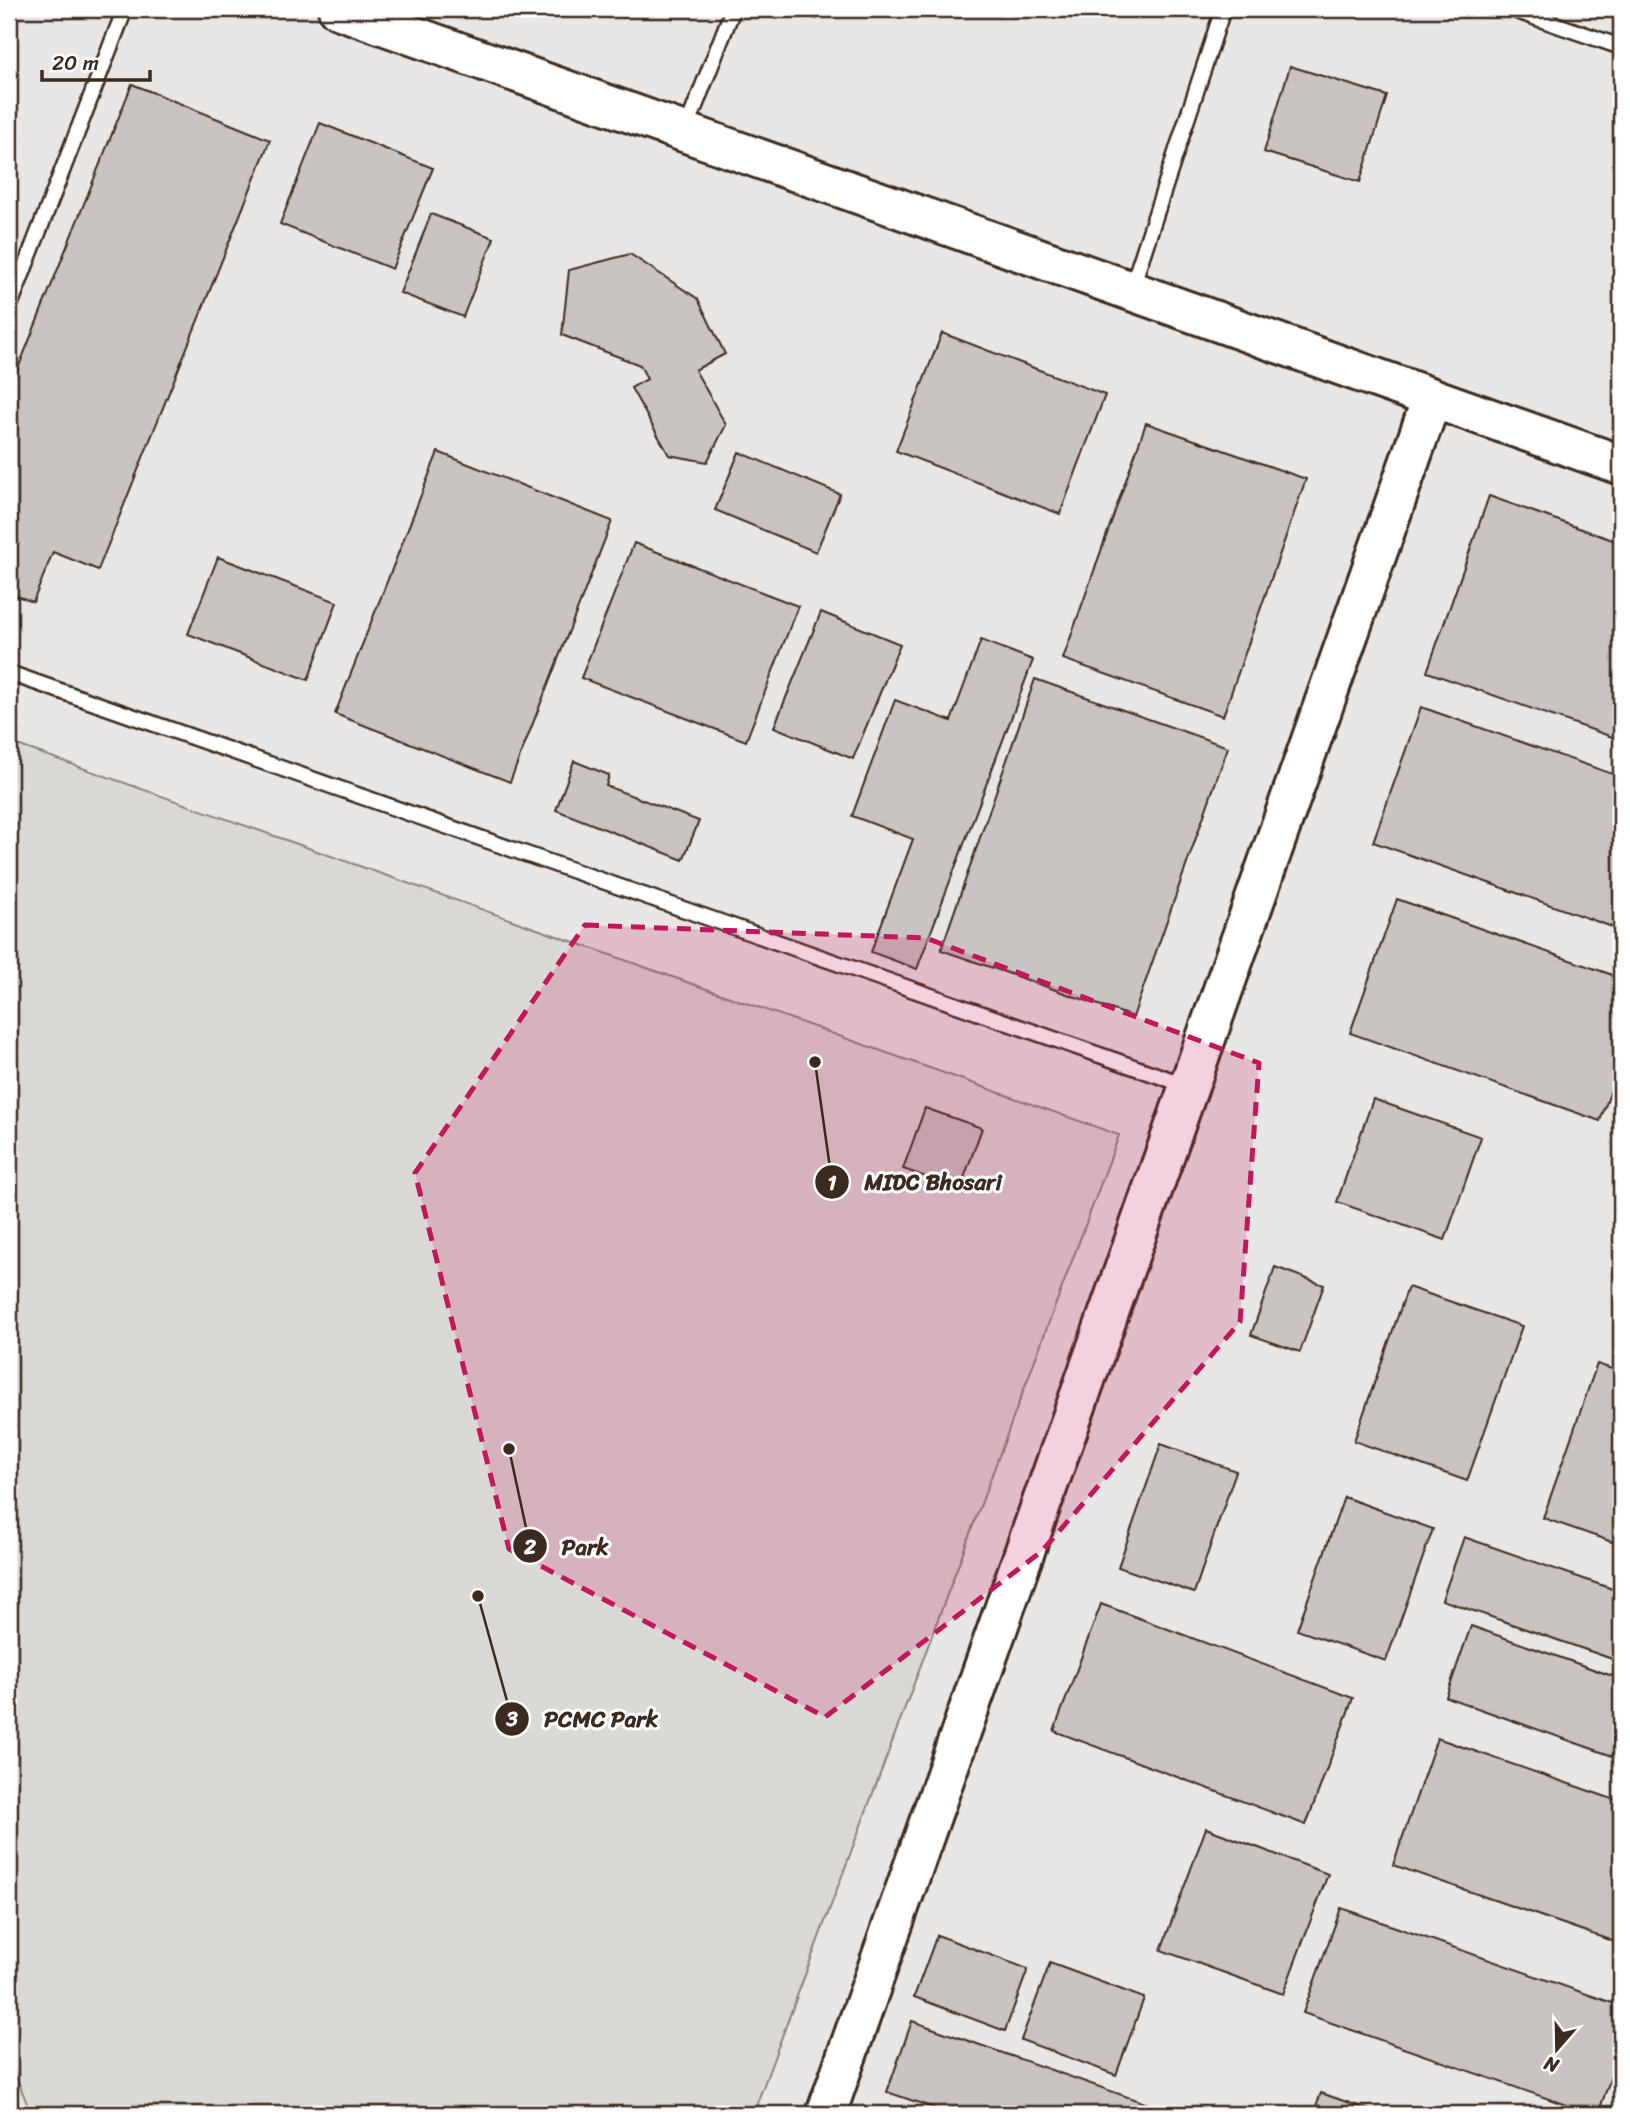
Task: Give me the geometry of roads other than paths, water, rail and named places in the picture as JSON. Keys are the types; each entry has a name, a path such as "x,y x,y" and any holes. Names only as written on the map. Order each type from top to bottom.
{"street":[{"path":"338,9 1621,465"},
{"path":"826,2114 1432,398"}],"lane":[{"path":"685,132 733,9"},
{"path":"1131,291 1223,9"},
{"path":"1511,9 1621,47"},
{"path":"9,309 123,14"},
{"path":"9,673 1189,1087"}],"place":[{"name":"MIDC Bhosari","path":"815,1062"},
{"name":"Park","path":"509,1449"},
{"name":"PCMC Park","path":"478,1596"}]}
